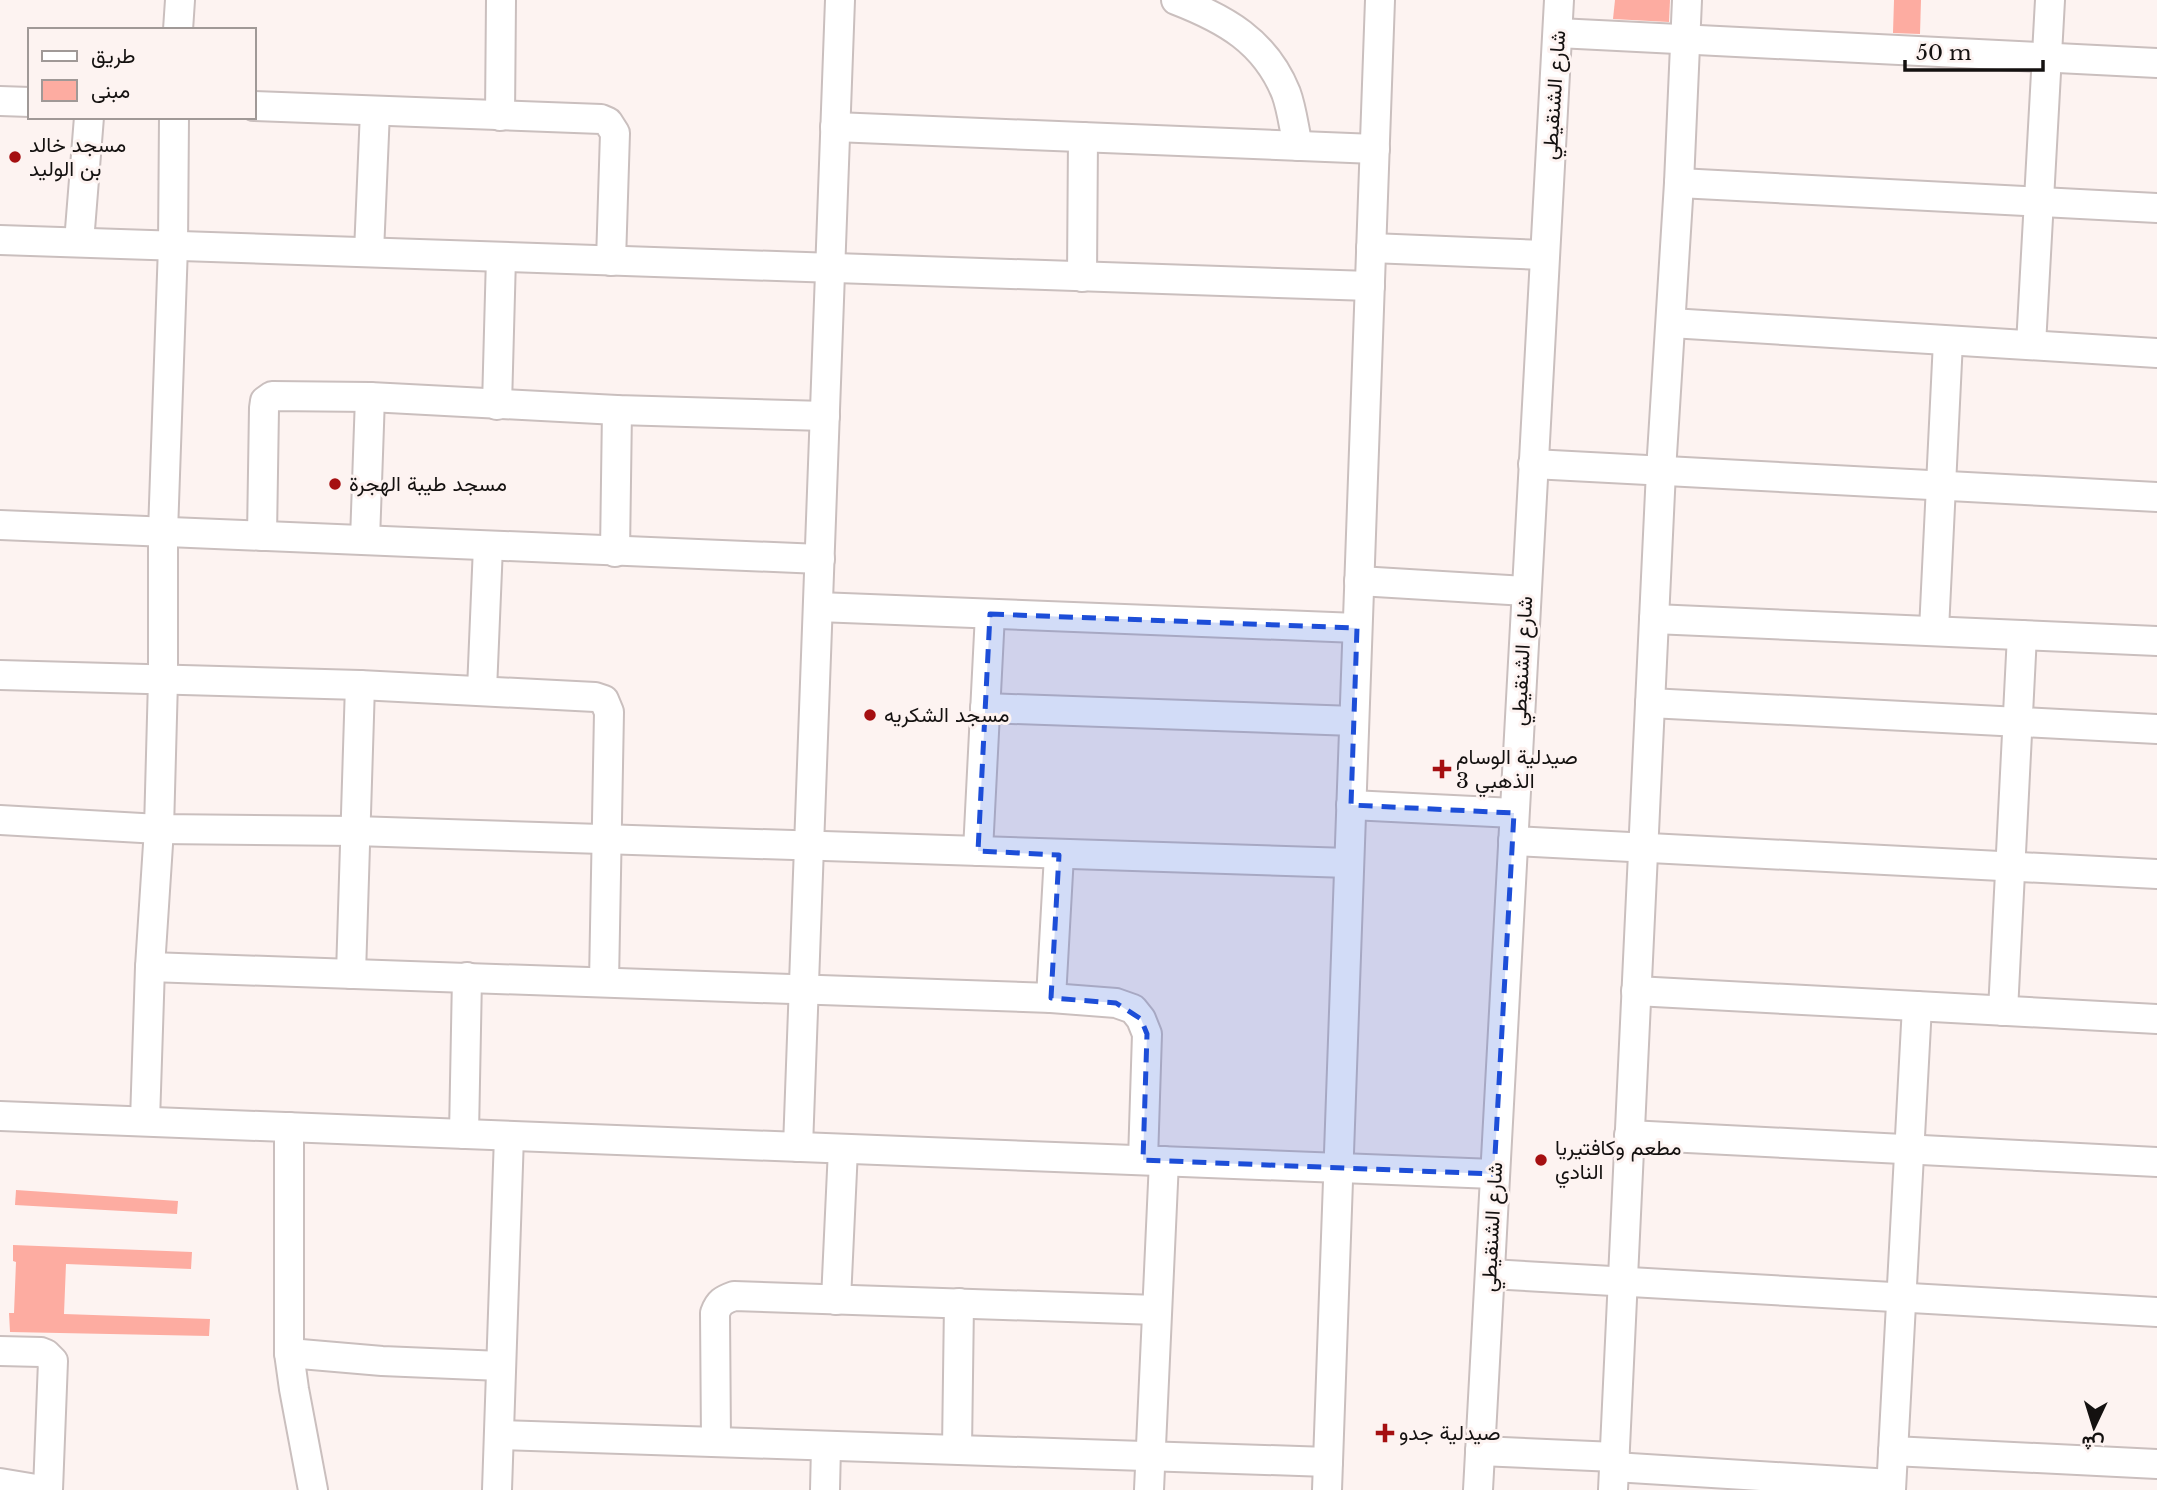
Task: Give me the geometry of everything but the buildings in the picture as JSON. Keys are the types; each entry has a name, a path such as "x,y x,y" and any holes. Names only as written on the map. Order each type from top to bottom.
{"street":[{"path":"178,28 180,0"},
{"path":"500,116 501,0"},
{"path":"798,1147 840,0"},
{"path":"1176,0 1224,20 1245,36 1273,66 1287,95 1298,146"},
{"path":"1327,1490 1380,0"},
{"name":"شارع الشنقيطي","path":"1478,1490 1559,0"},
{"path":"1614,1471 1661,471 1687,0"},
{"path":"2031,345 2050,0"},
{"path":"1558,33 2157,63"},
{"path":"0,101 28,102"},
{"path":"256,106 601,119 613,127 615,133 611,261"},
{"path":"369,252 375,111"},
{"path":"79,243 89,119"},
{"path":"145,1121 150,967 159,829 163,532 173,246 174,119"},
{"path":"835,127 1375,149"},
{"path":"1082,277 1083,137"},
{"path":"1679,183 2157,208"},
{"path":"0,240 1370,286"},
{"path":"1371,248 1544,255"},
{"path":"497,405 501,257"},
{"path":"1671,323 2157,353"},
{"path":"1934,630 1948,341"},
{"path":"262,536 265,401 272,396 370,397 497,405 825,416"},
{"path":"365,540 370,397"},
{"path":"615,552 617,410"},
{"path":"1533,464 2157,497"},
{"path":"0,525 820,559"},
{"path":"482,690 488,546"},
{"path":"1359,580 1526,591"},
{"path":"818,607 1357,628"},
{"path":"978,851 990,614"},
{"path":"1654,619 2157,641"},
{"path":"2003,1011 2022,635"},
{"path":"0,675 482,690 595,697 604,700 609,712 604,982"},
{"path":"351,974 360,685"},
{"path":"1650,703 2157,729"},
{"path":"985,708 1354,721"},
{"path":"1351,805 1643,847 2157,874"},
{"path":"0,820 159,829 355,831 1349,863"},
{"path":"1051,998 1059,855"},
{"path":"150,967 1051,998 1116,1003 1133,1009 1147,1034 1154,1161 1157,1310 1149,1490"},
{"path":"464,1134 467,977"},
{"path":"1636,991 2157,1019"},
{"path":"1480,1451 1614,1471 1891,1487 1917,1006"},
{"path":"0,1116 1494,1174"},
{"path":"289,1127 289,1353 313,1490"},
{"path":"1629,1135 2157,1162"},
{"path":"497,1490 509,1136"},
{"path":"835,1300 843,1149"},
{"path":"1490,1274 2157,1312"},
{"path":"716,1442 715,1313 718,1303 734,1296 1157,1310"},
{"path":"957,1449 960,1303"},
{"path":"0,1351 41,1352 52,1361 48,1490"},
{"path":"289,1353 382,1361 501,1366"},
{"path":"499,1435 1328,1462"},
{"path":"825,1490 826,1446"},
{"path":"1893,1451 2157,1464"},
{"path":"0,1483 42,1490"}],"highlighted area":[{"path":"990,614 1357,628 1351,805 1514,813 1494,1174 1143,1160 1147,1034 1141,1019 1116,1003 1051,998 1059,855 978,851"}],"place":[{"name":"مسجد خالد بن الوليد","path":"15,157"},
{"name":"مسجد طيبة الهجرة","path":"335,484"},
{"name":"مسجد الشكريه","path":"870,715"},
{"name":"صيدلية الوسام الذهبي 3","path":"1442,769"},
{"name":"مطعم وكافتيريا النادي","path":"1541,1160"},
{"name":"صيدلية جدو","path":"1385,1433"}]}
